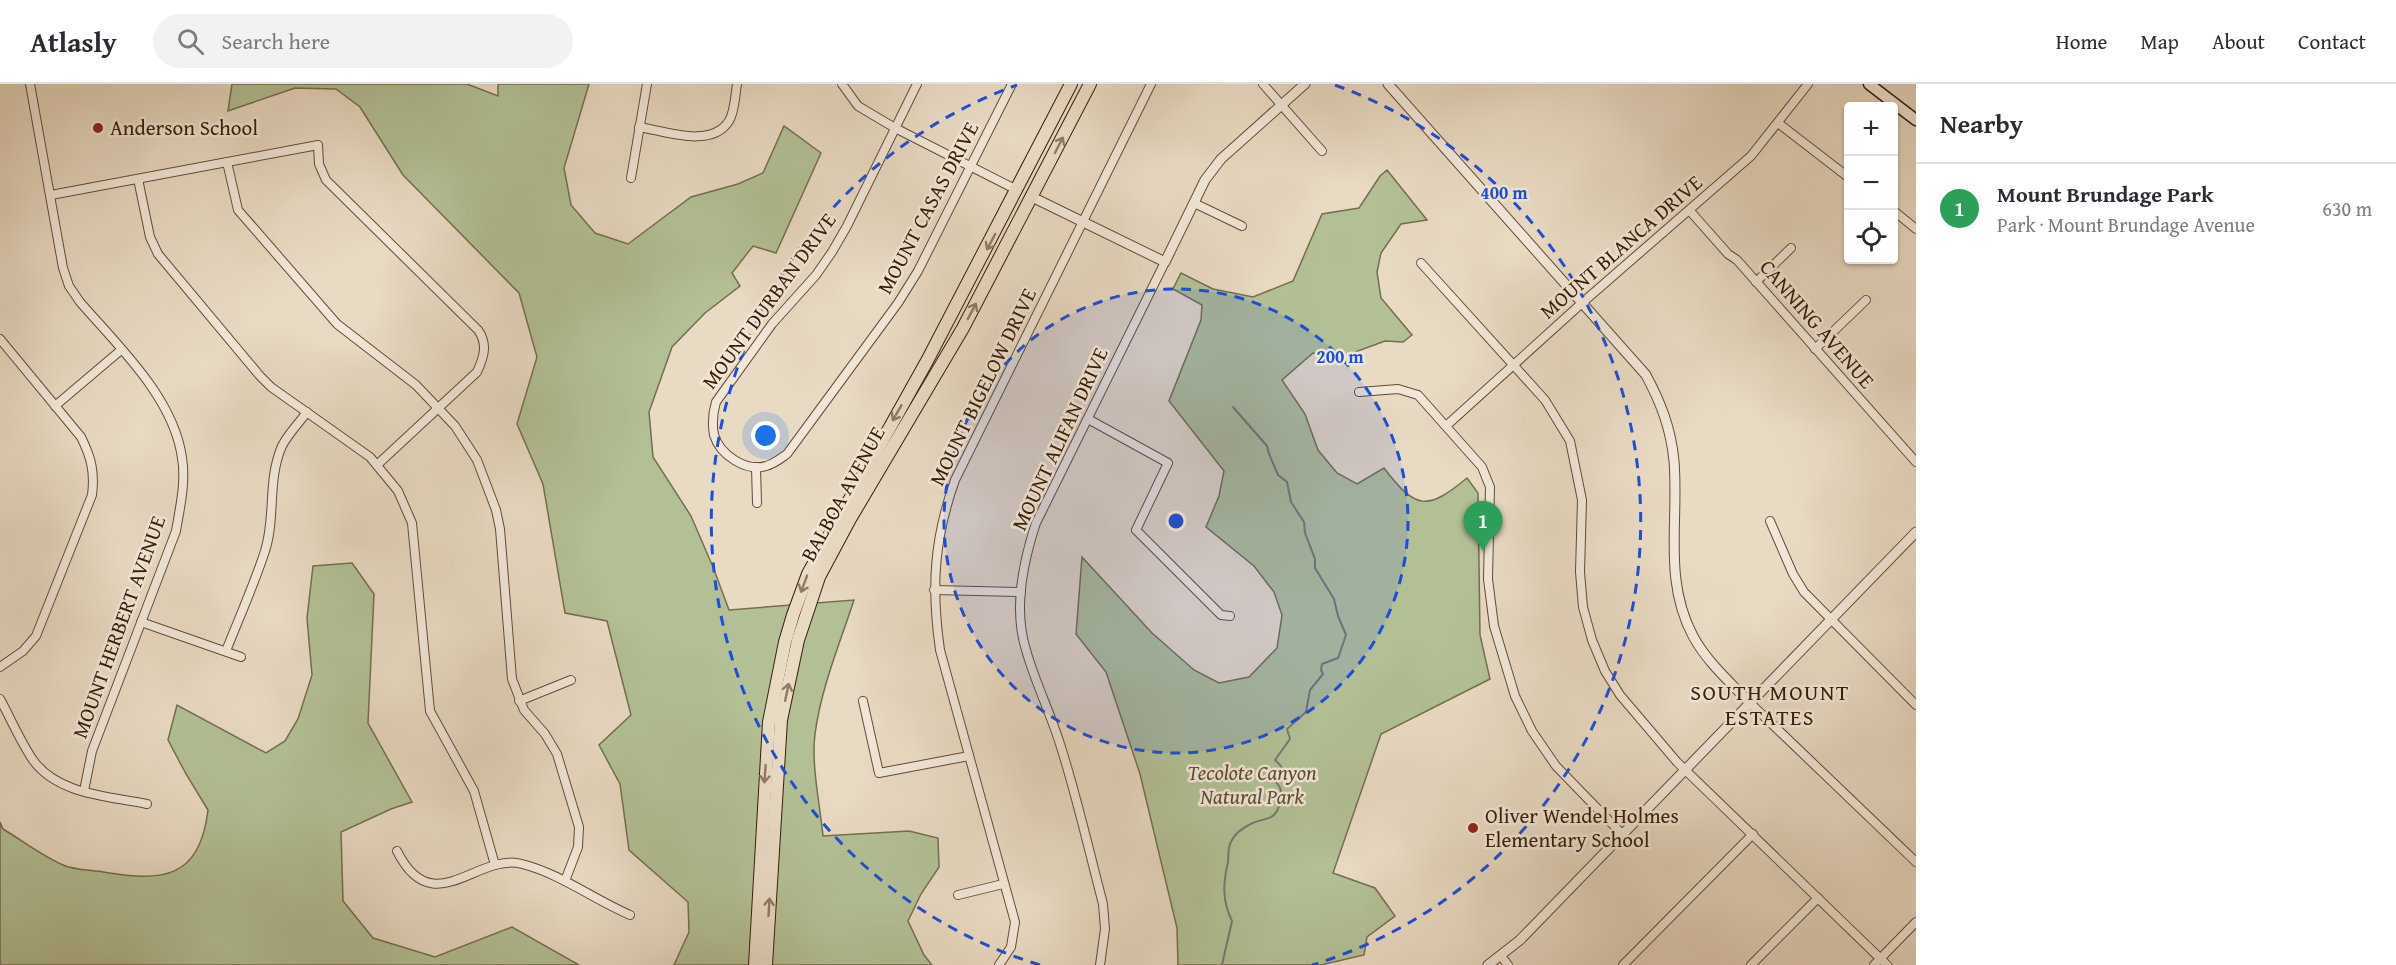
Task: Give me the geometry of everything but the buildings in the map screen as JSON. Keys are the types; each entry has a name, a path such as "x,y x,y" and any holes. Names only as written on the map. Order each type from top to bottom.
{"main road":[{"name":"BALBOA AVENUE","path":"755,965 769,722 785,642 793,615 808,574 927,361 1071,84"},
{"name":"BALBOA AVENUE","path":"766,965 781,720 804,620 819,577 937,368 963,328 1090,84"},
{"path":"1869,84 1916,120"},
{"path":"1029,167 1028,184 1032,197"},
{"path":"1013,235 1021,197 1017,190"}],"street":[{"name":"MOUNT HERBERT AVENUE","path":"30,84 63,268 69,286 159,397 171,420 182,457 183,493 176,531 92,751 84,791"},
{"path":"631,178 647,84"},
{"path":"639,127 699,136 710,135 723,128 729,121 737,84"},
{"path":"842,84 858,106 895,128 1017,190"},
{"name":"MOUNT DURBAN DRIVE","path":"756,467 735,461 719,445 714,435 713,414 716,402 772,324 816,275 832,252 848,226 917,84"},
{"name":"MOUNT CASAS DRIVE","path":"756,467 773,464 786,454 898,303 918,271 1012,84"},
{"name":"MOUNT BIGELOW DRIVE","path":"999,965 1011,947 1015,922 940,650 934,611 934,590 940,532 955,480 1151,84"},
{"path":"1263,84 1322,151"},
{"name":"MOUNT ALIFAN DRIVE","path":"1100,965 1105,929 1103,904 1060,744 1025,648 1020,620 1021,592 1028,553 1036,523 1205,180 1221,159 1305,84"},
{"path":"1388,84 1646,375 1662,404 1669,428 1674,462 1673,562 1679,600 1693,635 1706,657 1749,702 1916,862"},
{"name":"MOUNT BLANCA DRIVE","path":"1446,426 1582,303 1751,156 1808,84"},
{"path":"1778,123 1844,174"},
{"path":"51,195 318,145 319,164 326,180 484,338 484,357 477,372 377,465"},
{"path":"227,162 238,210 337,324 416,385 438,408 455,426 477,460 496,510 501,540 512,679 519,701 557,754 579,827 578,847 565,881"},
{"path":"138,178 150,237 158,254 271,387 377,465 398,491 412,524 430,711 474,791 495,865"},
{"path":"1032,197 1166,262"},
{"path":"1194,203 1242,226"},
{"name":"CANNING AVENUE","path":"1689,211 1728,254 1737,260 1916,462"},
{"path":"1898,215 1916,229"},
{"path":"1756,282 1791,248"},
{"path":"1421,263 1545,400 1570,441 1582,500 1580,572 1583,607 1592,640 1605,671 1620,695 1653,736 1685,770 1887,965"},
{"path":"1815,349 1866,300"},
{"path":"0,339 81,437 90,454 94,470 92,495 36,636 23,651 0,667"},
{"path":"55,406 122,350"},
{"path":"1359,392 1398,389 1418,395 1482,467 1490,487 1488,579 1494,626 1515,696 1532,731 1556,766 1622,834"},
{"path":"226,651 265,551 271,526 273,481 277,460 283,443 307,412"},
{"path":"1088,419 1168,463 1136,530 1221,615 1230,616"},
{"path":"756,467 757,502"},
{"path":"1770,521 1793,574 1804,592 1916,705"},
{"path":"1488,965 1501,956 1622,834 1916,532"},
{"path":"934,590 1021,592"},
{"path":"141,622 241,657"},
{"path":"519,701 571,680"},
{"path":"0,699 34,761 53,779 74,789 147,804"},
{"path":"863,701 879,773 969,756"},
{"path":"1623,965 1753,834"},
{"path":"397,851 410,873 428,882 462,879 495,865 509,862 522,864 565,881 630,915"},
{"path":"958,895 1003,884"},
{"path":"1751,965 1818,898"},
{"path":"1874,965 1916,922"},
{"path":"1501,956 1508,965"}],"green space":[{"path":"232,84 467,84 498,96 498,84 589,84 564,168 571,205 595,233 628,244 691,197 738,184 763,173 784,126 821,153 776,253 753,246 732,273 740,286 705,313 672,347 649,412 653,457 691,516 729,610 854,600 826,683 815,734 815,771 823,836 909,831 938,838 939,867 921,894 908,921 924,955 932,965 674,965 689,932 688,902 629,850 620,784 599,745 631,715 607,621 565,613 543,484 517,424 537,357 519,293 403,175 360,107 336,89 295,88 228,111"},
{"name":"Tecolote Canyon Natural Park","path":"1387,170 1427,220 1401,224 1381,253 1377,272 1381,298 1412,335 1403,342 1385,341 1339,358 1313,353 1282,380 1305,414 1318,450 1337,473 1357,484 1384,468 1405,492 1422,501 1442,496 1467,478 1478,493 1480,635 1490,679 1381,734 1333,873 1375,888 1395,916 1367,937 1364,955 1321,965 1178,965 1177,928 1140,774 1106,672 1076,634 1082,557 1152,633 1194,670 1219,683 1249,677 1277,648 1282,615 1274,592 1254,566 1206,527 1219,496 1224,471 1169,401 1201,320 1202,305 1173,289 1181,273 1213,289 1253,297 1293,281 1322,214 1359,208 1380,176"},
{"path":"352,563 374,594 368,723 412,802 341,832 343,901 373,938 435,957 512,927 579,965 0,965 0,822 3,829 55,861 72,868 144,876 175,871 187,863 197,850 204,833 208,810 168,740 177,705 266,753 285,741 298,719 312,675 307,618 313,566"}],"waterway":[{"path":"1222,965 1232,921 1224,892 1230,843 1244,828 1272,817 1277,811 1281,793 1275,780 1282,771 1281,766 1275,760 1290,739 1287,729 1306,712 1310,690 1323,674 1322,664 1338,658 1346,635 1334,599 1315,568 1315,559 1305,533 1304,522 1291,502 1287,482 1278,475 1267,446 1233,407"}],"place":[{"name":"Anderson School","path":"98,128"},
{"name":"Mount Brundage Park","path":"1483,551"},
{"name":"Oliver Wendel Holmes Elementary School","path":"1473,828"}],"district":[{"name":"SOUTH MOUNT ESTATES","path":"1770,704"}]}
